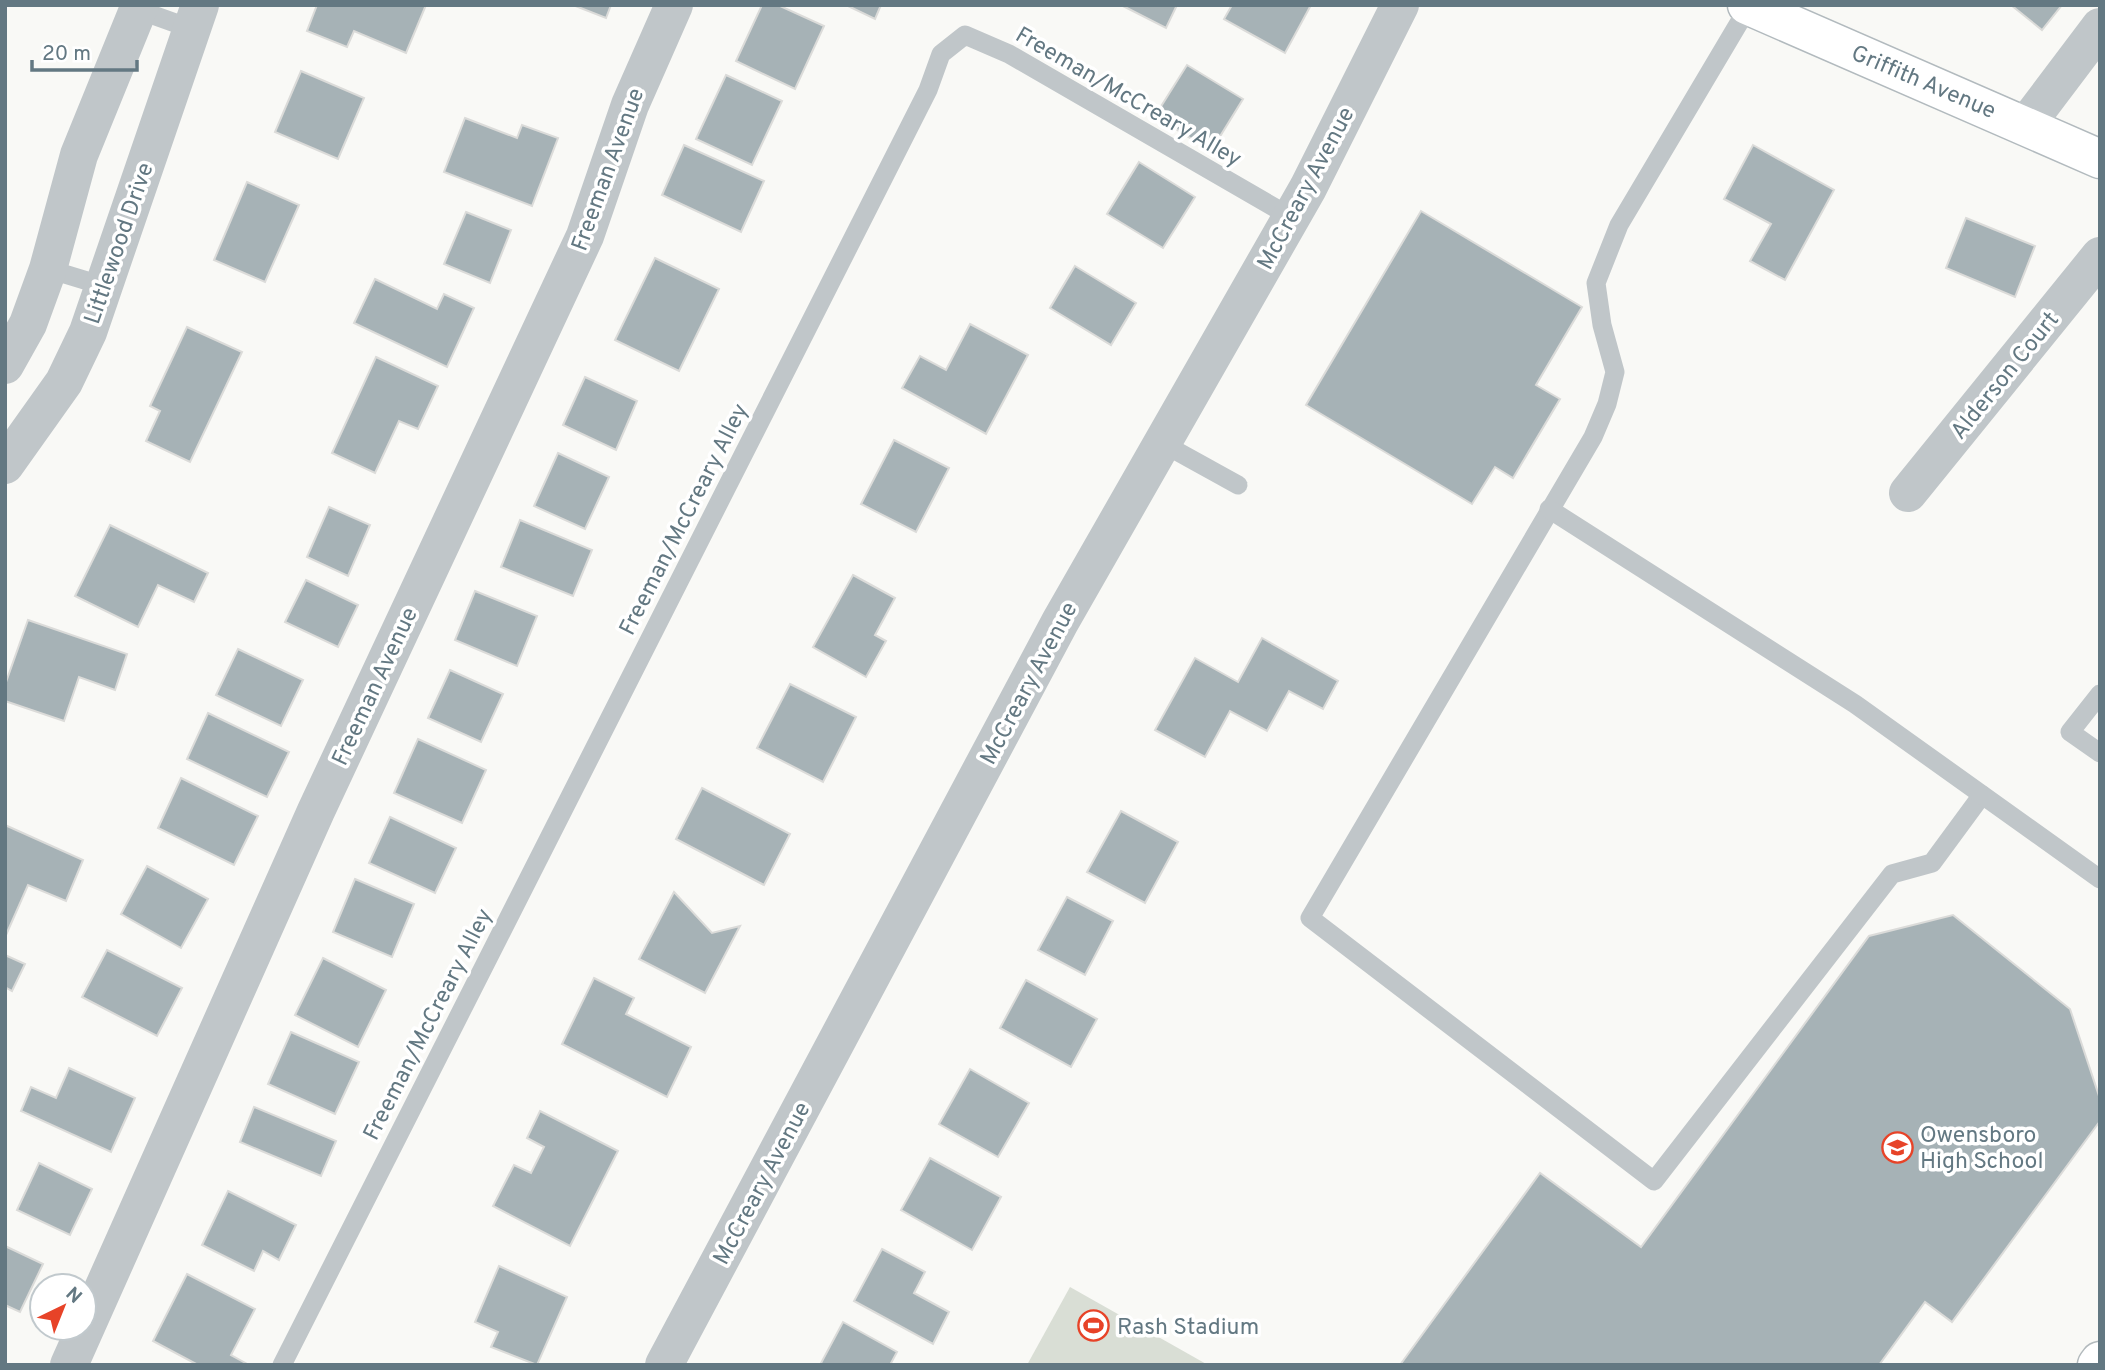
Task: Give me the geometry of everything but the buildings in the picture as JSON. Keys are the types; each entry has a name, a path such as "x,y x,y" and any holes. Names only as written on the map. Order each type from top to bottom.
{"street":[{"name":"Freeman Avenue","path":"69,1365 316,811 585,236 629,105 674,5"},
{"name":"McCreary Avenue","path":"664,1365 1054,635 1291,217 1400,5"},
{"name":"Griffith Avenue","path":"1748,6 2100,159"},
{"path":"5,365 28,324 48,269 79,155 139,8"},
{"name":"Littlewood Drive","path":"5,465 64,382 88,332 196,17"},
{"path":"2026,125 2100,27"},
{"name":"Alderson Court","path":"1908,493 2100,256"}],"lane":[{"path":"1748,6 1619,225 1595,283 1602,325 1615,372 1607,404 1593,438 1310,918 1654,1181 1892,874 1932,863 1982,795"},
{"path":"139,8 196,17"},
{"name":"Freeman/McCreary Alley","path":"282,1365 928,90 941,54 965,35 1009,54 1291,217"},
{"path":"48,269 104,286"},
{"path":"1162,443 1238,485"},
{"path":"1549,509 1855,704 2100,879"},
{"path":"2100,694 2070,732 2100,753"}],"shaded area":[{"name":"Rash Stadium","path":"1070,1287 1208,1365 1027,1365"}],"place":[{"name":"Owensboro High School","path":"1897,1147"},
{"name":"Rash Stadium","path":"1094,1326"}]}
